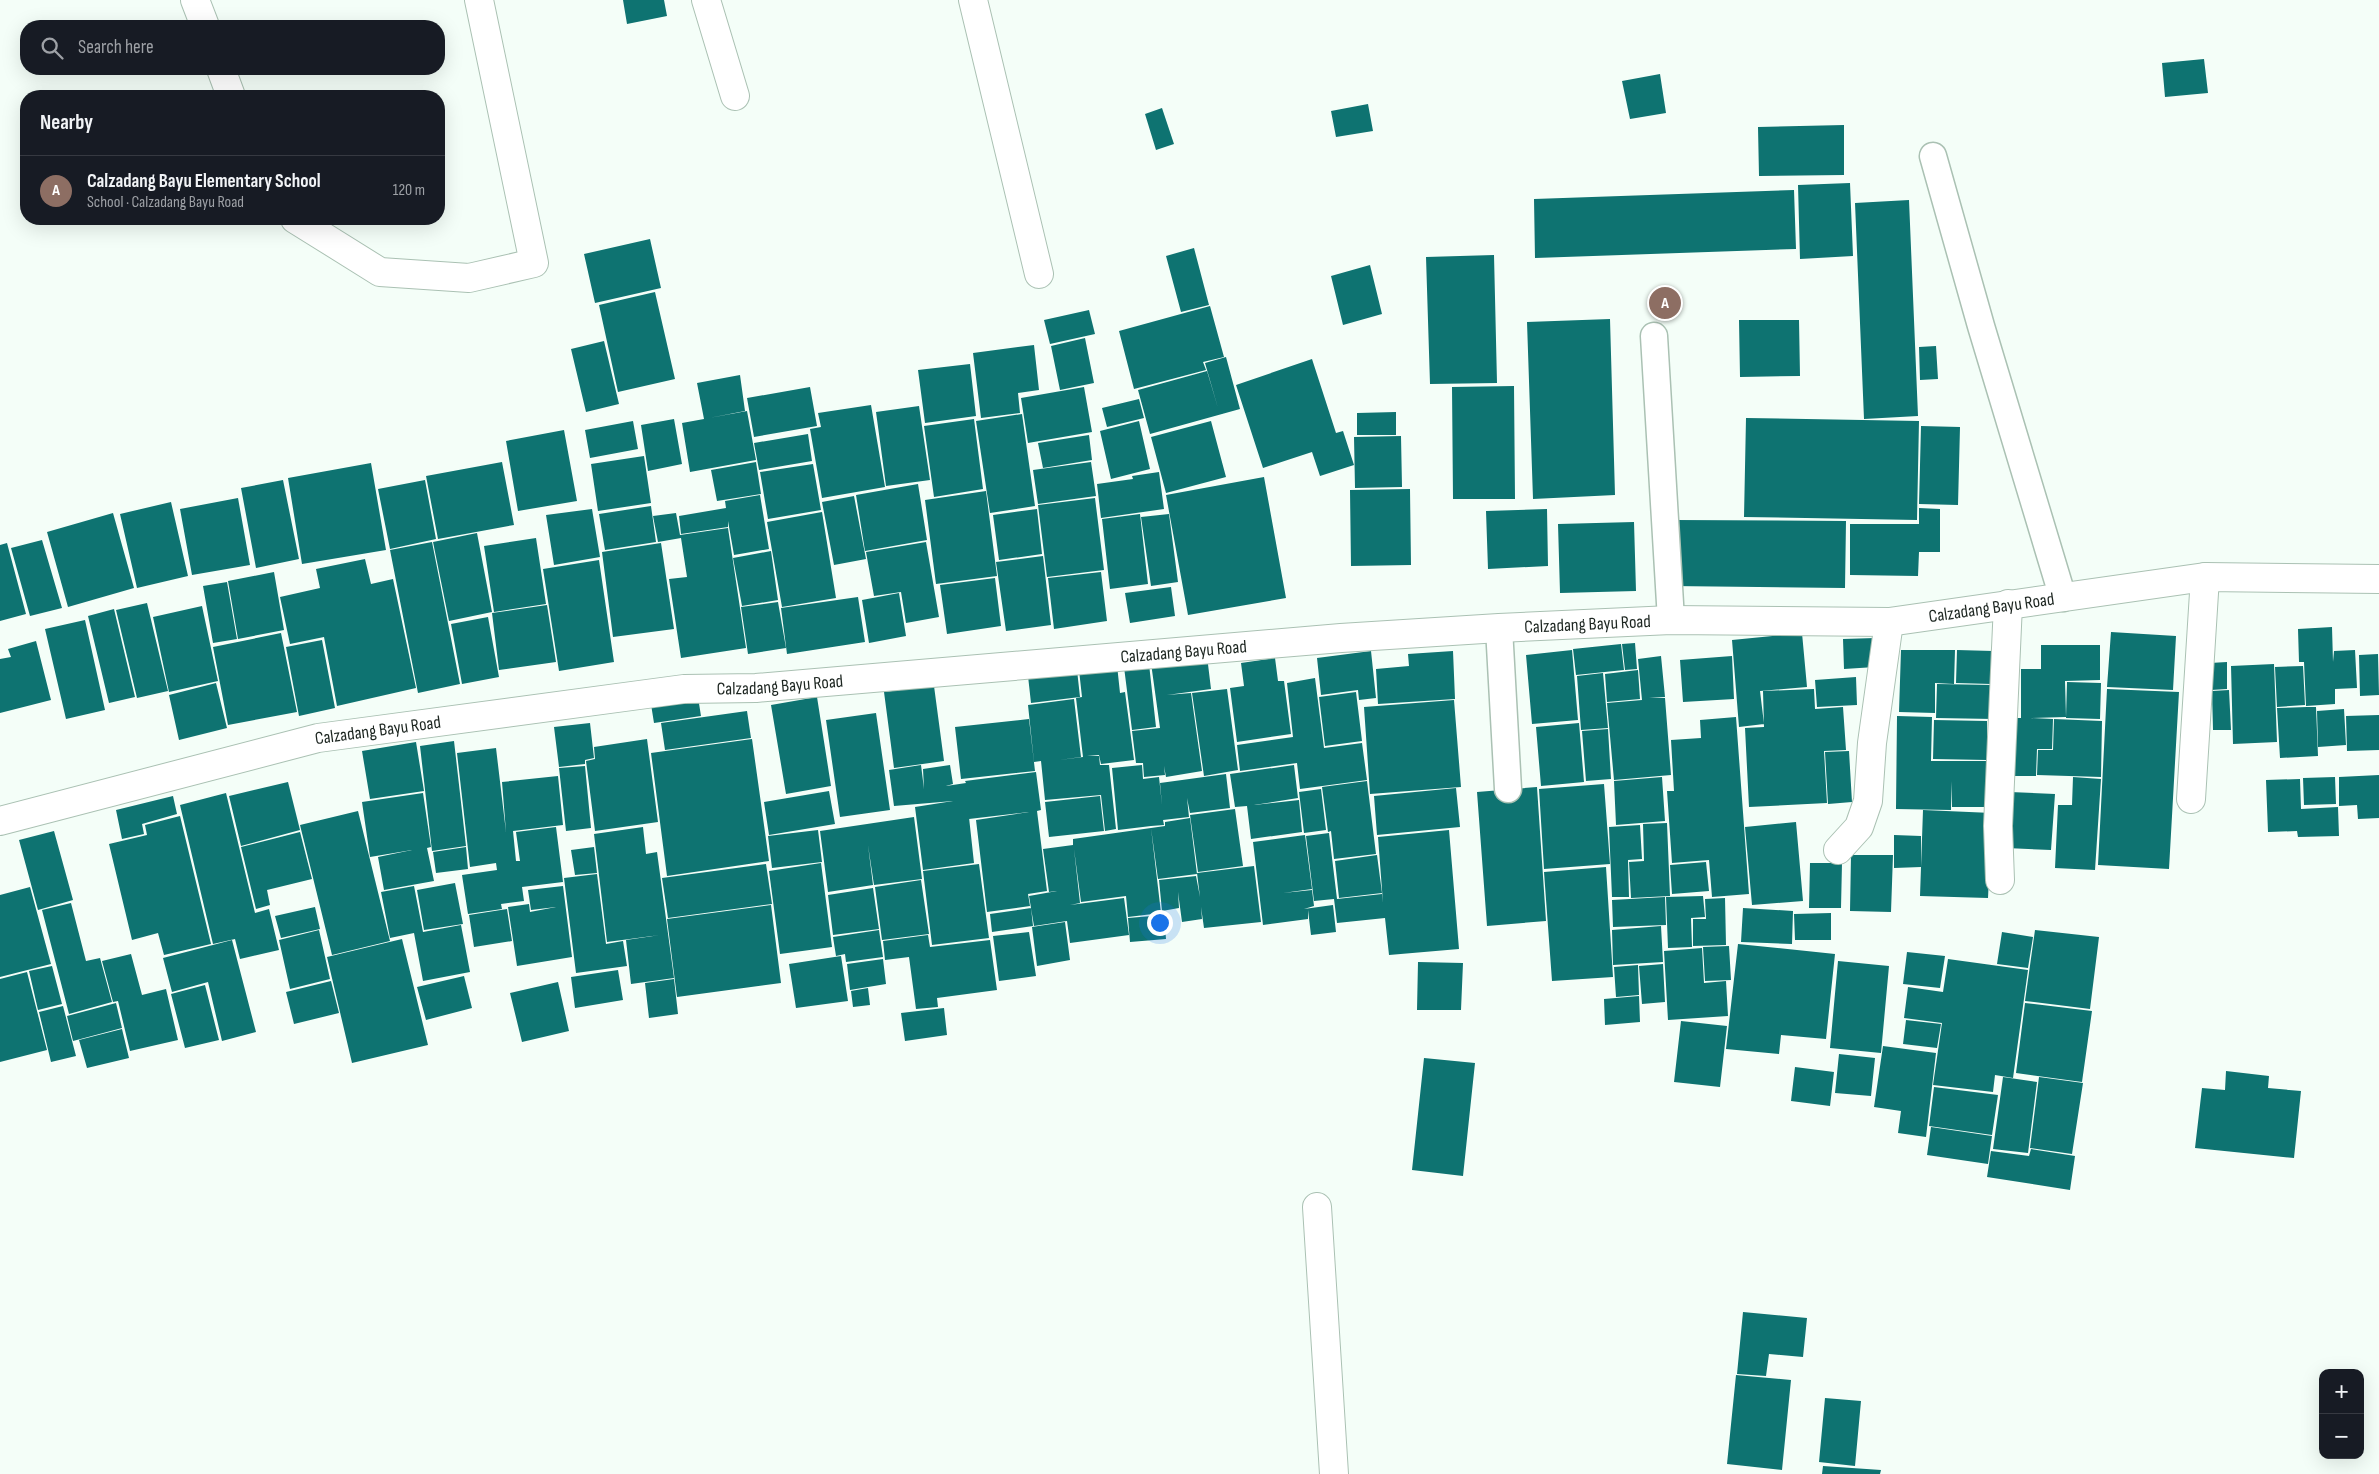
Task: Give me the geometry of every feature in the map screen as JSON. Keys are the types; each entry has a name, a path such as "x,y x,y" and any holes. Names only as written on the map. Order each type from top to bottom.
{"street":[{"path":"195,0 203,20"},
{"path":"305,225 380,272 470,278 534,263 479,0"},
{"path":"706,0 735,96"},
{"path":"973,0 1039,274"},
{"path":"223,75 229,90"},
{"path":"2191,800 2204,577"},
{"name":"Calzadang Bayu Road","path":"0,821 318,738 674,690 756,688 1341,638 1499,628 1671,620 1889,622 2204,577 2379,579"},
{"path":"2000,880 1998,826 2008,604"},
{"path":"1838,850 1859,827 1868,801 1872,743 1889,622"},
{"path":"1317,1207 1334,1474"}],"lane":[{"path":"1933,156 1981,326 2063,598"},
{"path":"1654,336 1671,620"},
{"path":"1499,628 1508,789"}],"building":[{"path":"623,0 664,0 667,16 627,24"},
{"path":"2204,59 2208,93 2165,97 2162,63"},
{"path":"1660,74 1666,113 1630,119 1622,81"},
{"path":"1368,104 1373,131 1336,137 1331,111"},
{"path":"1162,108 1174,144 1156,150 1145,114"},
{"path":"1844,125 1844,175 1759,176 1758,127"},
{"path":"1850,183 1853,256 1800,259 1798,185"},
{"path":"1794,190 1796,249 1535,258 1534,199"},
{"path":"1909,200 1918,416 1864,419 1855,203"},
{"path":"650,239 661,288 595,303 584,254"},
{"path":"1194,248 1209,305 1181,312 1166,256"},
{"path":"1494,255 1497,383 1430,384 1426,257"},
{"path":"1370,265 1382,314 1343,325 1331,276"},
{"path":"655,292 675,379 618,392 599,305"},
{"path":"1210,306 1224,357 1203,362 1206,370 1134,389 1119,331"},
{"path":"1089,310 1095,334 1050,344 1044,320"},
{"path":"1610,319 1615,495 1533,499 1527,322"},
{"path":"1739,320 1799,320 1800,376 1740,377"},
{"path":"1085,338 1094,383 1060,390 1051,346"},
{"path":"604,341 619,404 586,412 571,349"},
{"path":"1034,345 1039,390 1018,393 1020,413 981,418 973,353"},
{"path":"1936,346 1938,379 1920,380 1919,347"},
{"path":"1226,357 1240,409 1150,434 1138,390 1207,371 1218,408 1205,363"},
{"path":"1312,359 1336,433 1343,431 1354,465 1320,476 1312,452 1263,468 1236,385"},
{"path":"970,364 976,416 925,423 918,370"},
{"path":"740,375 745,411 709,418 747,411 756,460 690,472 682,423 704,419 697,383"},
{"path":"1514,386 1515,499 1453,499 1452,387"},
{"path":"810,387 817,426 754,437 747,398"},
{"path":"1084,387 1092,432 1028,443 1021,398"},
{"path":"1139,399 1144,418 1107,427 1102,408"},
{"path":"871,405 885,487 822,498 810,429 821,427 818,413"},
{"path":"919,406 930,480 886,486 876,412"},
{"path":"1396,412 1396,435 1357,435 1357,413"},
{"path":"1022,414 1035,506 990,513 976,421"},
{"path":"1746,418 1919,421 1917,520 1744,517"},
{"path":"674,419 682,464 648,471 641,425"},
{"path":"974,419 983,489 934,497 924,426"},
{"path":"633,421 638,449 590,458 585,430"},
{"path":"1139,421 1150,469 1111,479 1100,431"},
{"path":"1211,421 1226,477 1166,493 1151,437"},
{"path":"1921,426 1960,427 1958,505 1919,504"},
{"path":"564,430 577,501 518,511 506,441"},
{"path":"808,434 812,461 759,470 754,443"},
{"path":"1089,435 1092,460 1043,468 1038,443"},
{"path":"1401,436 1402,487 1355,488 1354,437"},
{"path":"644,456 651,503 598,511 591,464"},
{"path":"502,462 514,525 438,539 426,476"},
{"path":"756,462 761,494 717,501 711,470"},
{"path":"1091,462 1096,496 1038,504 1033,470"},
{"path":"371,463 386,550 302,564 288,478"},
{"path":"813,464 821,510 768,519 760,472"},
{"path":"1159,472 1164,509 1101,518 1097,484 1133,479 1132,476"},
{"path":"1264,477 1286,598 1188,615 1166,495"},
{"path":"283,480 299,559 256,568 241,488"},
{"path":"425,480 436,539 390,549 378,489"},
{"path":"918,484 927,540 865,551 856,495"},
{"path":"1410,489 1411,565 1351,566 1350,490"},
{"path":"986,491 997,576 936,584 925,500"},
{"path":"760,495 769,549 734,555 728,521 728,527 681,534 679,516 726,508 725,501"},
{"path":"854,496 866,559 834,565 822,502"},
{"path":"238,498 250,565 192,575 180,509"},
{"path":"1095,498 1104,570 1047,577 1038,505"},
{"path":"171,502 188,576 137,588 120,514"},
{"path":"651,506 656,542 605,550 599,514"},
{"path":"1919,508 1940,509 1940,552 1919,552 1918,576 1850,575 1850,524 1919,524"},
{"path":"592,509 600,557 554,565 546,515"},
{"path":"1037,509 1042,554 999,560 993,515"},
{"path":"1547,509 1548,566 1488,569 1486,511"},
{"path":"822,512 836,598 782,607 767,522"},
{"path":"113,513 134,588 68,607 47,532"},
{"path":"676,513 680,535 728,528 746,648 681,658 669,579 687,577 681,538 658,542 653,516"},
{"path":"1140,514 1148,584 1110,589 1102,519"},
{"path":"1169,514 1178,582 1151,586 1141,517"},
{"path":"1673,520 1846,521 1845,588 1671,586"},
{"path":"1634,522 1636,591 1560,593 1558,524"},
{"path":"477,533 492,612 449,621 433,542"},
{"path":"536,538 546,604 494,612 484,546"},
{"path":"42,540 62,608 30,616 11,548"},
{"path":"432,542 460,684 418,693 390,550"},
{"path":"926,542 939,617 906,623 901,592 874,596 866,552"},
{"path":"7,543 26,614 0,621 0,545"},
{"path":"661,543 674,629 613,637 602,552"},
{"path":"771,551 778,600 742,606 733,558"},
{"path":"1043,556 1051,625 1006,631 996,562"},
{"path":"365,559 371,584 393,579 416,688 337,706 324,637 290,644 280,597 320,588 316,569"},
{"path":"599,560 614,662 559,671 543,569"},
{"path":"274,572 284,630 238,639 228,581"},
{"path":"1101,572 1107,621 1054,629 1048,578"},
{"path":"995,578 1001,626 947,634 940,585"},
{"path":"227,582 237,639 213,643 203,586"},
{"path":"1171,587 1175,616 1130,623 1125,593"},
{"path":"899,593 906,636 869,643 862,600"},
{"path":"858,597 865,642 787,654 781,608"},
{"path":"778,602 786,648 748,654 741,607"},
{"path":"147,603 168,691 137,698 116,610"},
{"path":"547,605 556,662 499,670 492,613"},
{"path":"202,606 218,681 169,692 153,617"},
{"path":"114,609 135,697 109,703 88,616"},
{"path":"488,617 499,677 462,684 451,624"},
{"path":"85,620 105,710 66,719 45,629"},
{"path":"2332,627 2333,662 2334,651 2355,650 2357,688 2335,689 2335,704 2306,706 2304,662 2299,662 2298,629"},
{"path":"2111,632 2176,636 2173,690 2107,687"},
{"path":"281,633 297,712 228,725 213,647"},
{"path":"1802,633 1807,687 1760,691 1764,724 1739,727 1732,640"},
{"path":"1875,638 1875,667 1844,669 1843,639"},
{"path":"322,640 335,708 299,716 286,647"},
{"path":"36,641 51,700 0,713 0,659 11,657 8,649"},
{"path":"1635,643 1637,669 1625,670 1622,644"},
{"path":"1621,644 1624,670 1576,675 1573,649"},
{"path":"2041,645 2100,645 2100,680 2065,681 2066,717 2030,718 2053,719 2052,749 2037,749 2036,776 2013,776 2015,718 2021,718 2021,669 2041,669"},
{"path":"1572,650 1578,720 1532,724 1526,655"},
{"path":"1901,650 1955,650 1954,684 1935,683 1935,713 1899,712"},
{"path":"1957,650 1993,651 1991,684 1956,683"},
{"path":"1371,651 1376,698 1359,700 1358,690 1321,695 1317,658"},
{"path":"1453,651 1455,699 1378,704 1376,669 1409,666 1408,654"},
{"path":"2378,654 2379,695 2360,696 2359,655"},
{"path":"1207,656 1211,689 1167,695 1191,693 1202,771 1166,777 1164,766 1165,775 1144,777 1143,763 1136,763 1132,731 1160,728 1151,663"},
{"path":"1661,656 1665,697 1649,698 1665,698 1671,775 1614,780 1607,703 1642,700 1638,659"},
{"path":"1732,656 1734,699 1683,702 1680,660"},
{"path":"1275,658 1278,681 1284,681 1291,734 1237,742 1230,688 1244,686 1241,663"},
{"path":"2227,662 2227,689 2211,690 2210,663"},
{"path":"1149,664 1156,727 1132,730 1124,667"},
{"path":"2274,664 2277,742 2233,744 2231,666"},
{"path":"1117,665 1120,693 1125,692 1134,760 1101,764 1099,755 1087,756 1099,756 1100,765 1109,765 1116,829 1105,831 1101,795 1045,800 1041,761 1034,762 1028,705 1074,699 1081,757 1059,760 1083,757 1076,698 1082,697 1079,670"},
{"path":"2303,666 2305,705 2277,707 2275,667"},
{"path":"1077,670 1080,697 1031,703 1028,676"},
{"path":"1638,670 1640,699 1607,702 1605,674"},
{"path":"1603,673 1608,728 1581,730 1577,676"},
{"path":"1856,677 1857,705 1817,707 1815,680"},
{"path":"1315,678 1324,748 1362,743 1367,780 1300,789 1297,763 1240,771 1237,745 1293,737 1287,683"},
{"path":"2067,682 2101,683 2100,719 2066,718"},
{"path":"216,683 227,728 179,740 169,695"},
{"path":"1937,684 1994,685 1994,719 1936,718"},
{"path":"934,686 944,761 894,768 884,692"},
{"path":"1227,689 1238,770 1204,776 1192,693"},
{"path":"1814,689 1815,709 1843,707 1846,750 1824,751 1827,803 1749,807 1745,728 1764,727 1763,691"},
{"path":"2107,689 2179,692 2169,869 2098,865"},
{"path":"2229,690 2231,730 2213,730 2212,691"},
{"path":"697,691 701,716 654,723 650,698"},
{"path":"1356,692 1362,741 1325,746 1319,697"},
{"path":"817,697 831,786 786,794 771,705"},
{"path":"1454,700 1461,787 1370,794 1364,707"},
{"path":"2316,707 2318,756 2280,758 2277,708"},
{"path":"2344,709 2346,745 2318,747 2317,711"},
{"path":"747,711 751,738 665,750 661,723"},
{"path":"876,713 890,810 840,817 826,720"},
{"path":"2379,715 2379,750 2347,751 2346,716"},
{"path":"1897,716 1932,717 1931,761 1990,761 1990,807 1952,807 1951,781 1951,810 1896,809"},
{"path":"1736,717 1749,894 1712,897 1709,860 1672,863 1667,791 1674,791 1671,740 1701,738 1700,720"},
{"path":"1029,719 1035,771 961,779 955,727"},
{"path":"2054,719 2102,721 2101,777 2037,775 2038,750 2053,750"},
{"path":"1934,720 1987,721 1987,760 1933,759"},
{"path":"590,723 594,758 585,760 585,764 559,767 554,727"},
{"path":"1579,723 1584,782 1541,786 1536,727"},
{"path":"1608,729 1611,779 1586,781 1582,731"},
{"path":"647,739 658,822 595,831 586,761 595,759 594,747"},
{"path":"752,739 769,861 667,876 651,753"},
{"path":"454,741 466,846 432,851 420,746"},
{"path":"416,742 424,791 370,799 362,751"},
{"path":"496,748 506,832 502,782 558,776 563,825 513,831 516,861 520,861 516,832 556,827 563,882 522,887 524,901 501,904 502,909 468,914 462,875 497,870 496,863 470,867 457,753"},
{"path":"1849,751 1852,802 1828,804 1825,752"},
{"path":"921,765 924,789 923,769 950,765 953,784 946,786 966,783 965,781 1036,772 1041,810 1037,811 1047,891 1028,894 1030,906 987,912 976,820 1029,812 969,819 974,863 923,870 915,807 953,801 894,806 889,770"},
{"path":"1142,765 1143,779 1159,777 1162,805 1160,783 1226,774 1230,808 1190,813 1187,798 1189,817 1163,820 1164,825 1118,830 1112,768"},
{"path":"1294,765 1298,798 1254,805 1299,800 1302,832 1251,839 1247,806 1235,807 1230,774"},
{"path":"585,766 591,828 566,831 559,768"},
{"path":"2379,775 2379,818 2358,819 2357,805 2339,806 2339,777"},
{"path":"1662,777 1665,821 1616,825 1614,781"},
{"path":"2073,777 2101,779 2095,870 2055,868 2058,805 2072,805"},
{"path":"2335,777 2336,804 2304,805 2303,778"},
{"path":"2300,779 2301,809 2338,807 2339,836 2298,837 2297,831 2268,832 2266,780"},
{"path":"1367,781 1376,854 1334,859 1331,831 1328,832 1322,787"},
{"path":"288,782 300,830 241,846 229,796"},
{"path":"1604,784 1610,864 1544,869 1539,789"},
{"path":"1537,787 1546,921 1487,926 1477,792"},
{"path":"1456,788 1460,827 1377,835 1374,796"},
{"path":"1321,789 1326,830 1304,833 1299,792"},
{"path":"829,791 835,824 769,835 764,802"},
{"path":"2010,792 2055,794 2051,850 2006,848"},
{"path":"226,793 255,913 269,909 279,950 240,959 235,939 213,944 180,805"},
{"path":"423,793 431,847 427,848 434,881 384,890 378,857 412,850 370,857 362,802"},
{"path":"173,796 177,814 142,824 144,834 122,839 116,810"},
{"path":"1100,796 1104,831 1049,837 1045,802"},
{"path":"1235,809 1243,866 1198,872 1190,815"},
{"path":"1923,810 1992,813 1988,898 1920,896"},
{"path":"358,811 390,941 332,955 300,825"},
{"path":"180,816 211,944 164,955 158,933 132,940 109,844 147,835 145,825"},
{"path":"914,817 922,879 874,885 868,845 873,885 828,892 820,831"},
{"path":"1190,818 1197,874 1158,879 1151,828 1165,826 1165,822"},
{"path":"1796,822 1803,901 1752,905 1745,827"},
{"path":"1667,823 1670,896 1631,898 1629,862 1644,861 1643,824"},
{"path":"1640,825 1642,859 1628,860 1629,897 1612,897 1609,827"},
{"path":"643,827 646,854 657,852 674,978 631,984 626,940 660,935 607,942 594,834"},
{"path":"1151,828 1161,913 1128,917 1126,896 1081,902 1074,849 1080,903 1070,905 1124,898 1129,935 1070,943 1067,921 1034,926 1029,896 1057,891 1049,892 1043,849 1073,845 1073,839"},
{"path":"818,830 822,862 772,868 768,836"},
{"path":"1449,830 1459,949 1389,955 1385,918 1337,923 1334,899 1314,901 1306,836 1329,833 1337,899 1382,894 1383,903 1378,837"},
{"path":"54,831 73,900 38,910 19,840"},
{"path":"300,832 312,879 267,890 270,905 256,909 241,847"},
{"path":"1305,835 1312,889 1283,893 1312,890 1314,906 1304,909 1333,905 1336,932 1311,935 1308,910 1308,919 1263,925 1253,842"},
{"path":"1894,835 1921,836 1921,867 1894,868"},
{"path":"466,847 468,869 436,873 433,852"},
{"path":"594,847 597,873 575,875 571,850"},
{"path":"1377,855 1382,893 1339,898 1335,861"},
{"path":"1851,855 1893,855 1891,912 1850,911"},
{"path":"1706,862 1709,891 1672,894 1670,865"},
{"path":"821,863 832,947 780,954 769,871"},
{"path":"1810,863 1842,863 1841,908 1809,908"},
{"path":"766,864 772,904 668,918 662,878"},
{"path":"979,864 989,938 932,945 923,871"},
{"path":"1254,866 1261,922 1204,928 1201,907 1202,919 1182,922 1178,892 1179,908 1162,911 1159,880 1196,876 1200,897 1197,873"},
{"path":"1606,867 1613,977 1552,981 1544,872"},
{"path":"597,874 606,944 623,941 627,966 576,973 564,878"},
{"path":"921,880 929,934 882,940 875,887"},
{"path":"455,883 463,924 424,930 417,890"},
{"path":"414,886 423,932 461,925 470,972 423,981 414,933 390,938 381,892"},
{"path":"563,886 572,957 517,966 508,907 529,904 530,912 556,907 531,910 528,890"},
{"path":"30,887 51,964 0,977 0,895"},
{"path":"873,888 879,929 833,935 828,895"},
{"path":"1703,896 1705,917 1691,918 1692,947 1668,948 1666,897"},
{"path":"1665,897 1666,925 1613,927 1612,900"},
{"path":"1725,898 1726,945 1693,946 1693,919 1706,919 1705,899"},
{"path":"71,903 86,961 100,958 112,1002 69,1014 42,910"},
{"path":"771,905 781,983 677,997 667,919"},
{"path":"315,907 320,929 281,938 275,916"},
{"path":"1031,908 1033,926 992,932 990,914"},
{"path":"1743,908 1793,911 1792,944 1741,942"},
{"path":"507,909 512,941 474,947 469,915"},
{"path":"1831,913 1831,940 1795,940 1794,914"},
{"path":"1164,915 1166,939 1130,942 1128,918"},
{"path":"1065,922 1070,960 1037,966 1032,927"},
{"path":"1661,926 1663,962 1613,965 1612,930"},
{"path":"319,930 330,979 290,989 279,940"},
{"path":"879,930 883,957 846,962 845,954 836,956 833,937"},
{"path":"2035,930 2099,937 2090,1009 2025,1001"},
{"path":"1029,932 1036,976 999,981 993,936"},
{"path":"2002,932 2033,937 2028,968 1997,964"},
{"path":"928,935 930,947 990,940 997,990 937,998 938,1007 916,1009 909,957 885,960 883,941"},
{"path":"402,939 428,1045 352,1063 327,957"},
{"path":"232,940 256,1032 222,1041 208,982 172,992 163,958"},
{"path":"1738,944 1835,954 1826,1039 1781,1035 1779,1054 1726,1049"},
{"path":"1729,946 1731,980 1705,981 1703,947"},
{"path":"1702,948 1704,983 1726,981 1728,1016 1668,1020 1664,951"},
{"path":"1907,952 1945,956 1940,988 1903,984"},
{"path":"131,954 142,995 166,989 178,1040 130,1051 118,1001 113,1002 102,961"},
{"path":"841,956 848,1001 796,1008 789,964"},
{"path":"883,959 886,984 850,990 847,964"},
{"path":"1948,959 2028,970 2013,1078 1995,1075 1993,1092 1933,1085 1942,1023 1904,1018 1908,987 1943,992"},
{"path":"1838,961 1889,966 1881,1053 1830,1048"},
{"path":"1418,962 1463,963 1461,1010 1417,1010"},
{"path":"1663,964 1665,1002 1642,1004 1639,966"},
{"path":"1638,965 1639,995 1616,997 1614,967"},
{"path":"52,966 62,1004 38,1010 29,971"},
{"path":"618,970 623,1000 575,1008 571,977"},
{"path":"27,972 47,1050 0,1062 0,979"},
{"path":"464,976 472,1008 426,1020 417,987"},
{"path":"674,979 678,1014 649,1018 645,983"},
{"path":"331,981 339,1013 294,1024 286,992"},
{"path":"558,982 569,1031 522,1042 510,993"},
{"path":"205,985 219,1040 185,1048 171,994"},
{"path":"868,988 870,1005 853,1007 851,991"},
{"path":"1639,996 1640,1022 1605,1025 1604,999"},
{"path":"116,1003 122,1028 73,1041 67,1016"},
{"path":"2025,1003 2092,1011 2082,1082 2016,1073"},
{"path":"63,1006 76,1056 51,1062 39,1012"},
{"path":"944,1008 947,1035 905,1041 901,1013"},
{"path":"1906,1020 1941,1024 1937,1048 1903,1044"},
{"path":"1681,1021 1727,1026 1720,1087 1674,1082"},
{"path":"122,1029 129,1058 87,1068 79,1040"},
{"path":"1883,1046 1936,1053 1926,1137 1898,1133 1901,1111 1874,1107"},
{"path":"1839,1054 1875,1058 1871,1096 1835,1093"},
{"path":"1424,1058 1475,1063 1463,1176 1412,1170"},
{"path":"1795,1067 1834,1072 1830,1106 1791,1101"},
{"path":"2226,1071 2269,1076 2268,1088 2301,1091 2294,1158 2195,1148 2202,1088 2225,1090"},
{"path":"2003,1077 2037,1082 2028,1153 1993,1149"},
{"path":"2039,1077 2083,1083 2072,1154 2030,1148"},
{"path":"1934,1087 1998,1095 1992,1135 1929,1126"},
{"path":"1931,1127 1992,1136 1988,1164 1927,1155"},
{"path":"2031,1149 2075,1156 2070,1190 1987,1177 1991,1151 2029,1156"},
{"path":"1743,1312 1807,1318 1803,1357 1769,1354 1766,1376 1737,1374"},
{"path":"1736,1375 1791,1380 1782,1470 1727,1464"},
{"path":"1825,1398 1861,1401 1855,1466 1819,1462"},
{"path":"1823,1466 1881,1470 1880,1474 1822,1474"}],"place":[{"name":"Calzadang Bayu Elementary School","path":"1665,303"}]}
